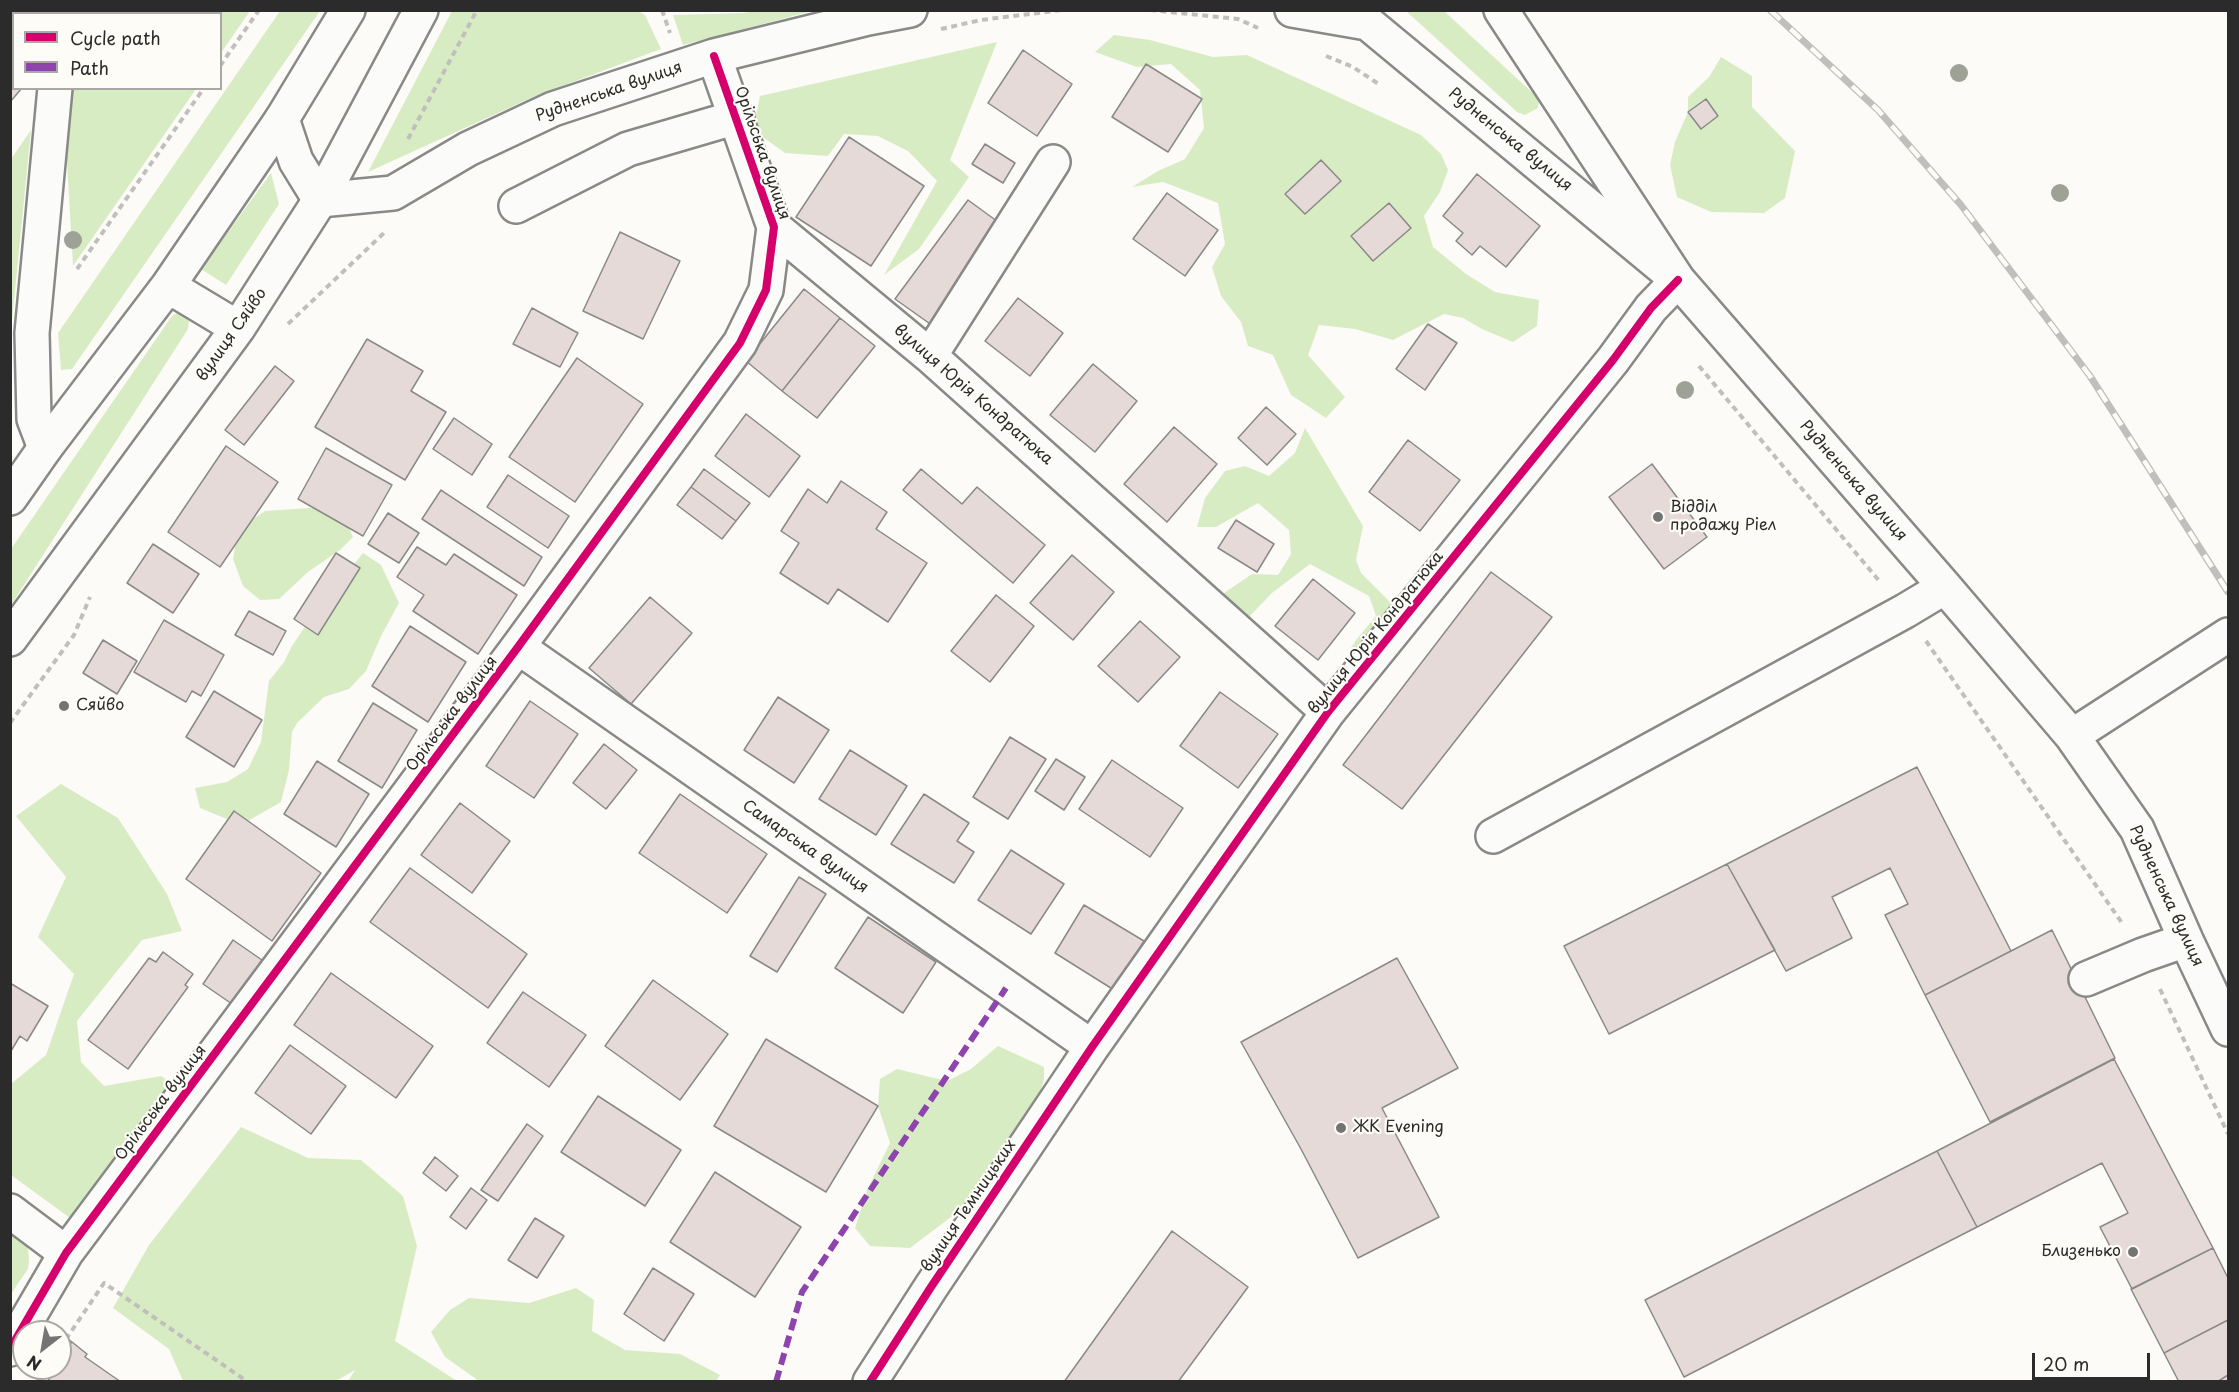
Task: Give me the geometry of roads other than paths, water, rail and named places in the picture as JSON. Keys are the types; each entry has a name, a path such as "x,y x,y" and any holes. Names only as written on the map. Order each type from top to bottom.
{"street":[{"path":"10,498 45,448 168,286 282,119 348,10"},
{"name":"вулиця Сяйво","path":"10,639 238,328 320,200 422,10"},
{"name":"Рудненська вулиця","path":"320,200 393,193 468,149 553,109 714,56 909,10"},
{"name":"Рудненська вулиця","path":"1292,10 1360,17 1678,279 2072,736 2137,829 2186,940 2229,1029"},
{"path":"1501,10 1678,279"},
{"name":"Орільська вулиця","path":"10,1349 66,1253 518,647 740,343 766,290 774,227 714,56"},
{"path":"45,448 34,419 32,333 55,90"},
{"path":"516,206 628,149 737,117"},
{"path":"282,119 296,161 320,200"},
{"path":"930,356 1053,162"},
{"name":"вулиця Юрія Кондратюка","path":"774,227 930,356 1328,712"},
{"name":"вулиця Юрія Кондратюка","path":"1092,1047 1328,712 1598,379 1651,308 1678,279"},
{"path":"168,286 238,328"},
{"path":"1493,836 1905,611 1944,587"},
{"path":"2072,736 2229,635"},
{"name":"Самарська вулиця","path":"518,647 1092,1047"},
{"path":"2086,979 2186,940"},
{"name":"вулиця Темницьких","path":"870,1382 1092,1047"},
{"path":"10,1210 66,1253"}],"railway":[{"path":"1770,10 1878,110 1961,205 2090,376 2228,592"}],"place":[{"name":"Відділ продажу Ріел","path":"1658,517"},
{"name":"Сяйво","path":"64,706"},
{"name":"ЖК Evening","path":"1341,1128"},
{"name":"Близенько","path":"2133,1252"}]}
